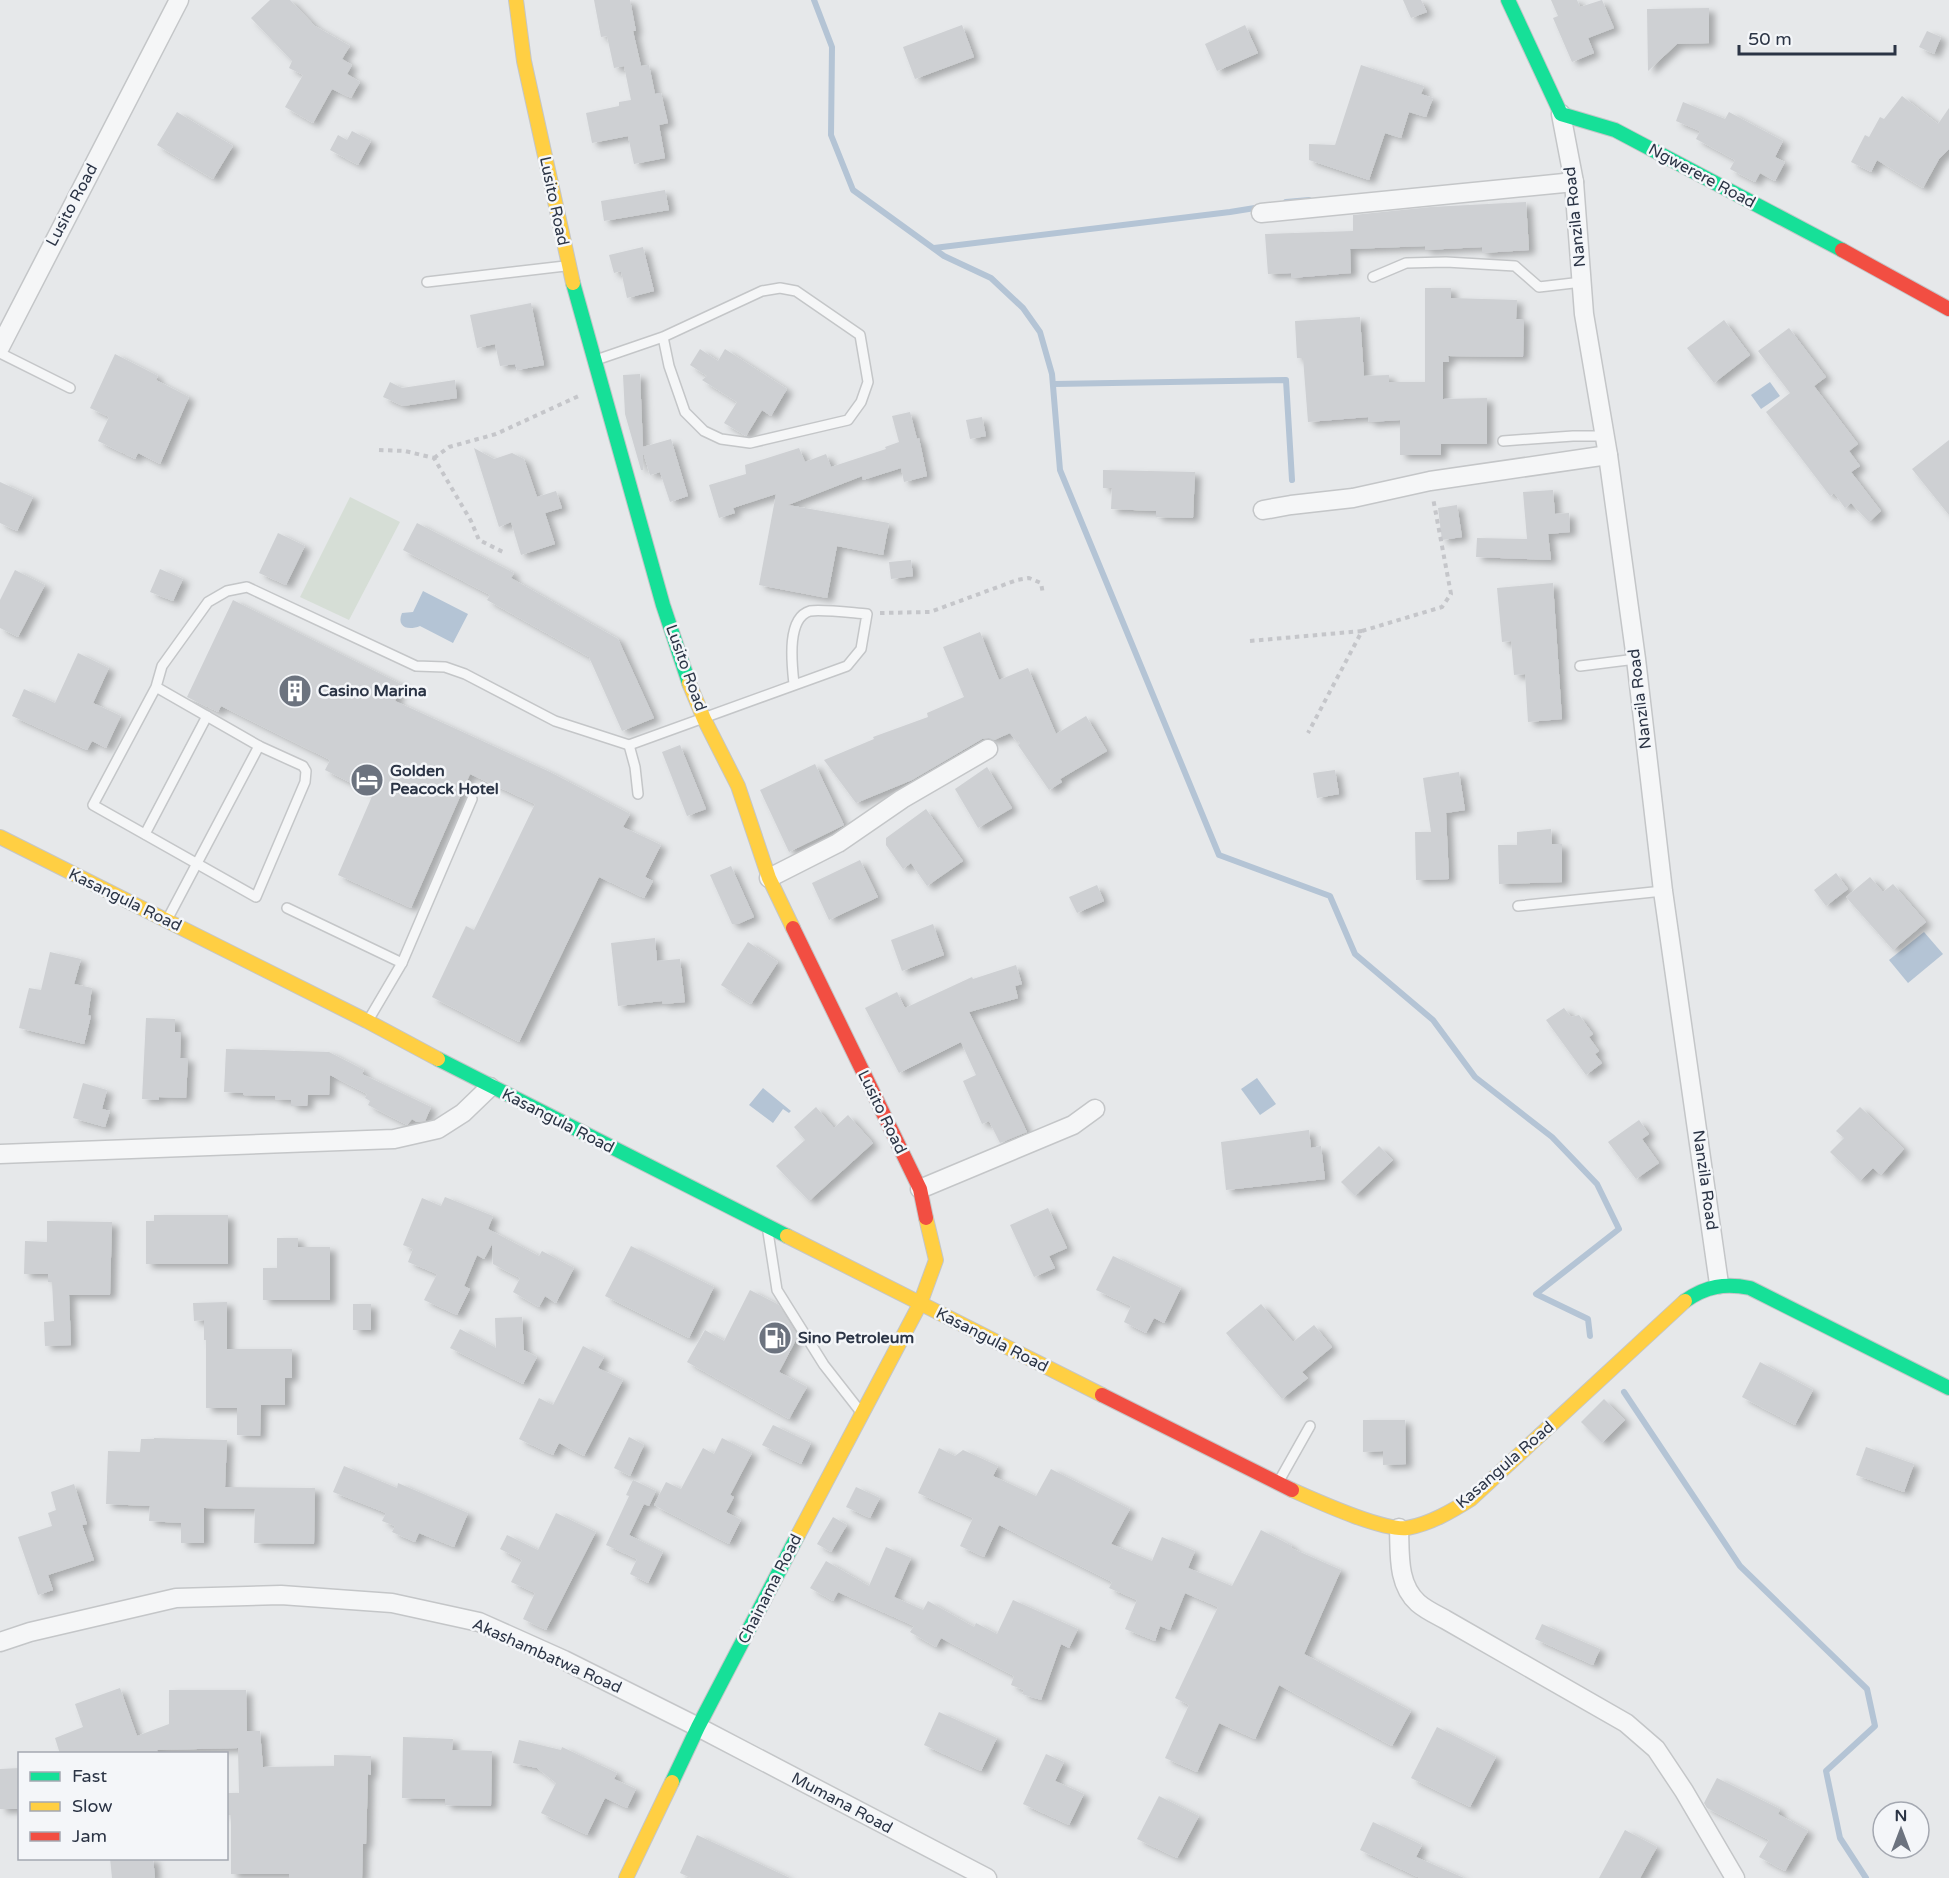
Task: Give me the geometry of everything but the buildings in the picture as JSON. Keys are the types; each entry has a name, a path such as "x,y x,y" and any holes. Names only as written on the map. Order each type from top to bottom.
{"street":[{"name":"Lusito Road","path":"1,343 179,0"},
{"name":"Lusito Road","path":"516,0 524,61 568,266 663,605 704,718 738,786 769,878 920,1189 936,1260 920,1304"},
{"path":"1508,0 1561,114"},
{"name":"Nanzila Road","path":"1561,114 1574,182 1584,314 1608,455 1636,659 1663,891 1719,1284"},
{"name":"Ngwerere Road","path":"1561,114 1615,130 1949,309"},
{"path":"1261,213 1574,182"},
{"path":"1263,510 1353,498 1430,481 1608,455"},
{"path":"769,878 838,843 902,799 988,749"},
{"name":"Kasangula Road","path":"0,837 367,1021 490,1087 1278,1483 1324,1505 1399,1528 1427,1522 1451,1512 1471,1499 1680,1305 1699,1291 1719,1284"},
{"path":"0,1154 394,1139 438,1129 463,1113 490,1087"},
{"path":"920,1189 1073,1125 1095,1110"},
{"path":"1719,1284 1733,1283 1750,1288 1949,1388"},
{"name":"Chainama Road","path":"626,1878 698,1727 861,1412 920,1304"},
{"path":"1399,1528 1400,1568 1409,1593 1420,1604 1446,1620 1626,1723 1656,1749 1735,1878"},
{"name":"Akashambatwa Road","path":"0,1642 30,1632 176,1598 281,1595 392,1603 479,1622 564,1660 698,1727"},
{"name":"Mumana Road","path":"698,1727 987,1878"}],"lane":[{"path":"1373,277 1406,263 1446,262 1515,266 1539,287 1582,282"},
{"path":"427,282 568,266"},
{"path":"596,360 663,337 762,291 780,288 796,291 860,334 868,382 861,402 848,420 750,443 721,439 704,431 685,411 669,366 663,337"},
{"path":"1,343 70,388"},
{"path":"1503,441 1605,436"},
{"path":"156,687 260,746 303,766 306,771 306,782 256,897 93,804 156,687 162,666 208,602 227,591 247,587 416,666 445,667 465,674 555,721 629,745 847,666 861,649 867,614 811,611 801,616 796,624 793,641 794,684"},
{"path":"1580,666 1636,659"},
{"path":"145,834 207,716"},
{"path":"629,745 635,767 638,794"},
{"path":"167,920 260,746"},
{"path":"367,1021 402,963 472,799"},
{"path":"1518,906 1663,891"},
{"path":"287,908 402,963"},
{"path":"767,1227 777,1290 824,1365 861,1412"},
{"path":"1278,1483 1310,1426"}],"path":[{"path":"434,458 449,447 496,434 601,385"},
{"path":"380,450 405,451 434,458 471,521 479,540 505,553"},
{"path":"1250,641 1362,631 1442,607 1451,594 1430,481"},
{"path":"867,614 930,612 1017,580 1029,578 1041,583 1043,594"},
{"path":"1308,733 1362,631"}],"shaded area":[{"path":"350,497 400,522 349,620 300,597"}],"water":[{"path":"1770,382 1780,396 1761,409 1751,395"},
{"path":"423,591 468,614 453,643 420,626 407,628 402,625 402,613 413,612"},
{"path":"1924,932 1943,954 1908,983 1889,960"},
{"path":"1257,1078 1276,1104 1260,1115 1241,1089"},
{"path":"763,1088 791,1111 789,1113 783,1109 773,1123 749,1105"}],"waterway":[{"path":"814,0 832,47 831,135 853,190 944,256 991,278 1023,308 1040,332 1052,374 1060,470 1219,855 1330,896 1355,954 1433,1020 1475,1077 1552,1137 1597,1184 1619,1229 1536,1294 1588,1319 1590,1336"},
{"path":"1286,202 1309,200"},
{"path":"934,248 1261,207"},
{"path":"1054,384 1286,380 1292,480"},
{"path":"1624,1392 1740,1566 1867,1689 1875,1726 1826,1771 1840,1838 1866,1878"}],"traffic: fast":[{"path":"1508,0 1561,114 1615,130 1842,250"},
{"path":"573,283 663,605 689,683"},
{"path":"438,1059 787,1236"},
{"path":"1685,1301 1700,1292 1716,1287 1750,1288 1949,1388"},
{"path":"672,1782 698,1727 798,1535"}],"traffic: slow":[{"path":"516,0 524,61 573,283"},
{"path":"689,683 704,719 738,786 769,878 793,928"},
{"path":"0,837 438,1059"},
{"path":"798,1535 920,1304 936,1260 926,1218"},
{"path":"787,1236 1102,1395"},
{"path":"1292,1490 1366,1520 1396,1528 1416,1526 1440,1516 1471,1499 1685,1301"},
{"path":"626,1878 672,1782"}],"traffic: jam":[{"path":"1842,250 1949,309"},
{"path":"793,928 920,1189 926,1218"},
{"path":"1102,1395 1292,1490"}],"place":[{"name":"Casino Marina","path":"295,691"},
{"name":"Golden Peacock Hotel","path":"367,780"},
{"name":"Sino Petroleum","path":"775,1338"}]}
